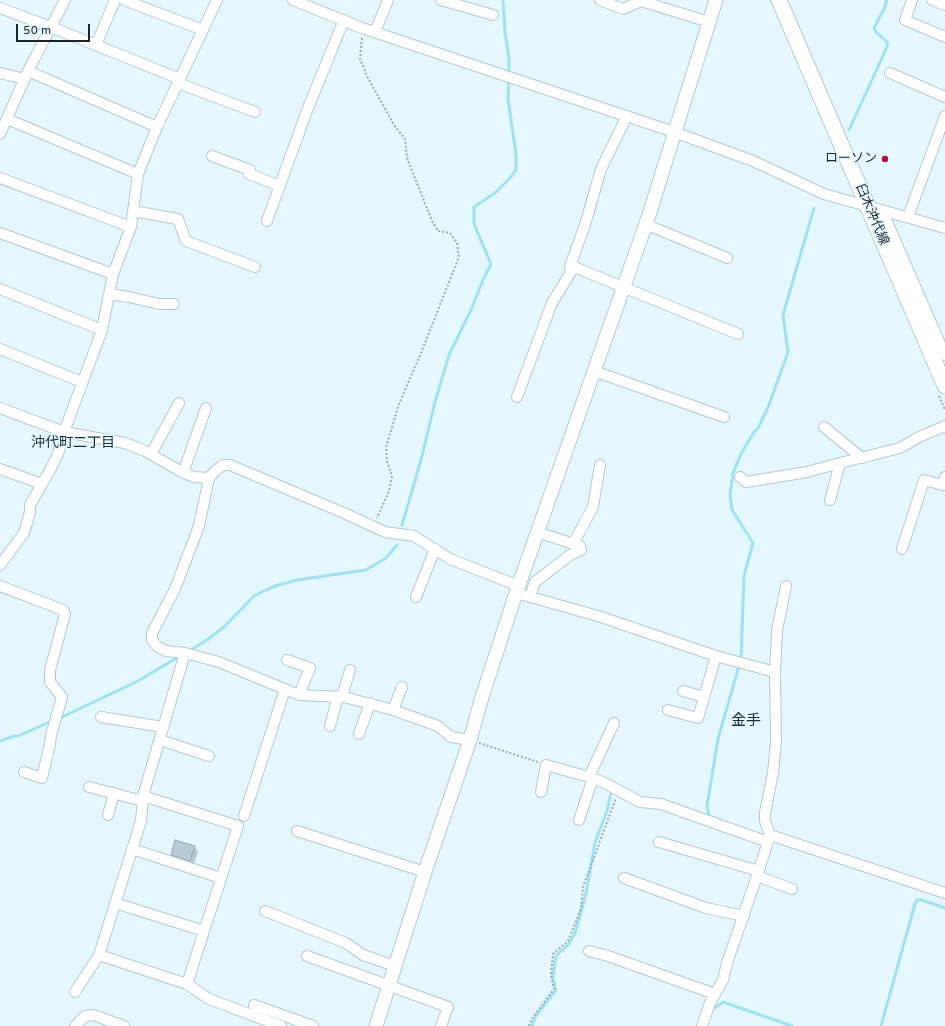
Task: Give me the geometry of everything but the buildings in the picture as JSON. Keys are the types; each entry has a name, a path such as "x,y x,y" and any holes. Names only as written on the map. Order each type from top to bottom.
{"main road":[{"name":"臼木沖代線","path":"778,0 875,208 945,386"}],"street":[{"path":"0,134 26,75 64,0"},
{"path":"96,45 115,0"},
{"path":"124,0 203,30"},
{"path":"0,565 24,533 30,512 30,505 58,454 64,432 102,330 113,274 131,227 138,174 157,127 217,0"},
{"path":"293,0 362,28 674,132 753,161 824,194 945,228"},
{"path":"375,32 388,0"},
{"path":"441,0 493,15"},
{"path":"600,0 622,9 641,1 709,22"},
{"path":"376,1026 425,872 470,740 482,697 645,224 716,0"},
{"path":"912,0 905,20 945,37"},
{"path":"932,0 945,4"},
{"path":"0,8 96,45 255,112"},
{"path":"267,221 308,108 344,20"},
{"path":"0,73 26,75 157,127"},
{"path":"890,73 945,97"},
{"path":"627,116 601,169 585,225 570,266 624,286 738,334"},
{"path":"908,218 945,116"},
{"path":"7,119 138,174"},
{"path":"212,156 250,170 249,174 280,186"},
{"path":"0,178 131,227"},
{"path":"875,208 945,355"},
{"path":"133,211 178,219 186,241 255,267"},
{"path":"645,224 727,258"},
{"path":"0,233 113,274"},
{"path":"517,397 552,303 574,267"},
{"path":"0,289 102,330"},
{"path":"109,294 158,304 174,304"},
{"path":"0,349 82,382"},
{"path":"594,371 724,417"},
{"path":"151,454 179,403"},
{"path":"0,408 64,432 125,443 151,454 183,473 194,477 210,478"},
{"path":"183,473 206,408"},
{"path":"740,477 746,482 807,472 900,448 919,437 945,426"},
{"path":"824,427 862,458"},
{"path":"830,500 840,463"},
{"path":"470,740 451,737 438,726 394,710 340,696 299,695 219,662 185,653 166,650 157,646 152,640 152,633 175,589 198,526 210,478 214,471 223,465 230,465 385,532 414,536 450,559 530,597 598,616 716,656 775,672"},
{"path":"573,544 592,508 600,465"},
{"path":"0,469 42,484"},
{"path":"902,549 924,480 942,485 945,477"},
{"path":"530,597 535,582 570,555 581,550 580,546 538,532"},
{"path":"416,596 435,549"},
{"path":"0,586 63,610 65,614 50,670 50,682 62,697 51,735 46,780 24,772"},
{"path":"702,1026 710,1003 723,980 769,838 765,821 765,813 773,773 776,741 775,672 777,630 786,586"},
{"path":"75,992 99,955 141,821 143,799 185,653"},
{"path":"668,710 698,718 716,656"},
{"path":"287,660 310,668 299,695"},
{"path":"330,726 350,670"},
{"path":"394,710 402,687"},
{"path":"244,816 286,689"},
{"path":"683,691 704,697"},
{"path":"360,734 370,703"},
{"path":"101,717 163,727"},
{"path":"579,820 591,777 614,723"},
{"path":"160,740 209,756"},
{"path":"541,792 546,765 591,777 640,802 661,804 945,893"},
{"path":"90,787 143,799 238,826 187,984"},
{"path":"108,815 114,793"},
{"path":"297,831 425,872"},
{"path":"659,842 758,873 792,889"},
{"path":"132,849 221,878"},
{"path":"624,878 706,908 744,916"},
{"path":"115,903 204,931"},
{"path":"265,911 346,943 363,955 395,966"},
{"path":"589,951 608,956 715,994"},
{"path":"99,955 187,984 209,999 281,1026"},
{"path":"307,956 448,1007 441,1026"},
{"path":"254,1005 313,1026"},
{"path":"74,1026 85,1016 93,1015 124,1026"}],"path":[{"path":"362,28 360,59 367,76 394,125 406,139 407,158 432,221 438,231 450,234 457,243 459,257 422,353 399,404 386,447 387,461 392,476 389,491 373,527"},
{"path":"470,740 544,765"},
{"path":"529,1026 554,989 551,975 553,954 568,941 581,908 583,886 618,791"}],"waterway":[{"path":"503,0 505,33 509,57 509,74"},
{"path":"849,130 887,47 888,43 877,33 874,28 887,0"},
{"path":"402,525 449,355 491,264 474,224 474,207 495,193 516,170 516,155 508,99 509,79"},
{"path":"707,816 709,816 707,806 718,739 741,659 744,576 753,543 732,510 730,495 733,473 741,454 758,428 769,405 788,352 783,315 814,208"},
{"path":"189,651 224,627 254,596 278,585 297,580 366,570 386,558 397,545"},
{"path":"58,719 138,681 180,656"},
{"path":"0,741 18,736 52,721"},
{"path":"532,1026 536,1016 556,990 553,977 556,956 569,944 575,933 586,894 595,842 607,811 611,793 615,790"},
{"path":"881,1026 917,900 922,900 945,908"},
{"path":"712,1011 723,1002 792,1026"}],"place":[{"name":"ローソン","path":"885,159"}],"district":[{"name":"沖代町二丁目","path":"73,444"},
{"name":"金手","path":"746,722"}]}
